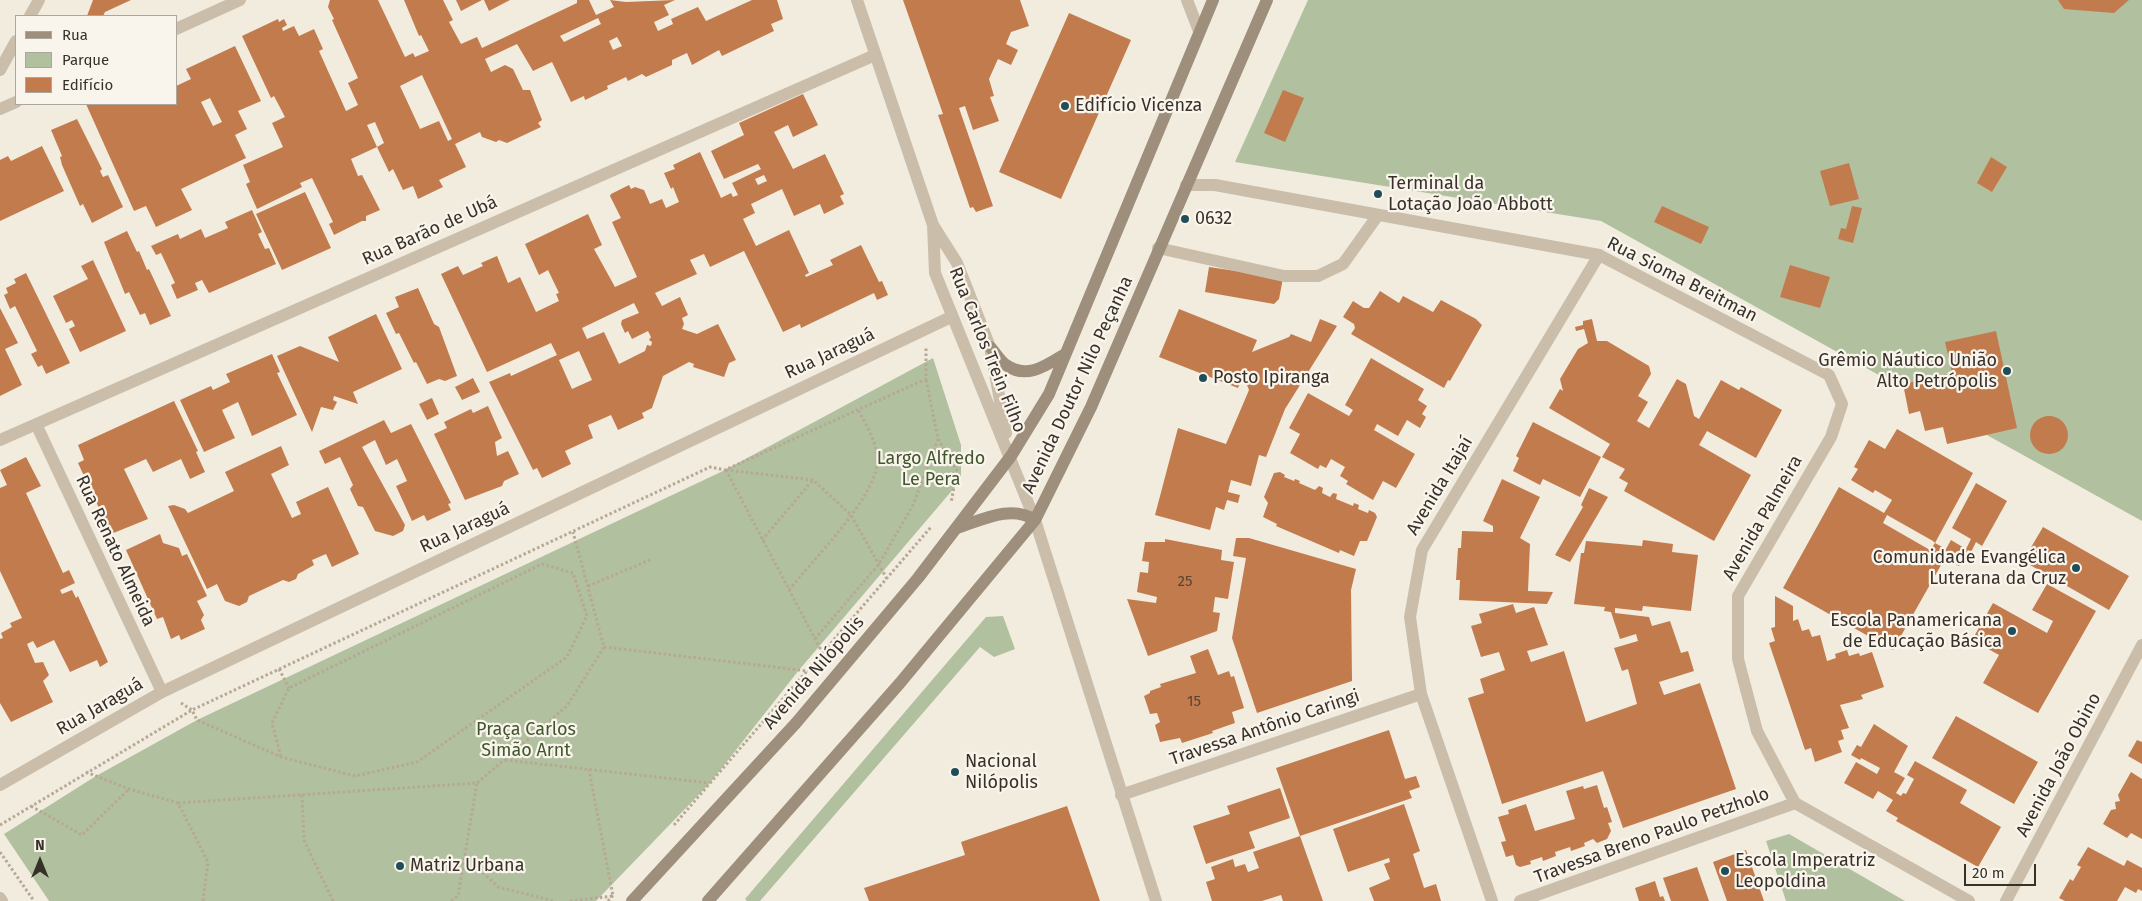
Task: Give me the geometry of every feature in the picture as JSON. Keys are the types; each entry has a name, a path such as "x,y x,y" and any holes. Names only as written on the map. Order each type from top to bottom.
{"main road":[{"name":"Avenida Doutor Nilo Peçanha","path":"1011,456 1049,394 1213,0"},
{"name":"Avenida Doutor Nilo Peçanha","path":"1035,520 1091,407 1158,248 1267,0"},
{"path":"990,347 1006,365 1021,371 1039,370 1065,354"},
{"name":"Avenida Nilópolis","path":"632,901 796,723 957,528 1011,456"},
{"path":"708,901 900,682 1035,520 1024,514 1010,512 957,528"}],"street":[{"path":"31,15 40,0"},
{"path":"178,28 240,0"},
{"name":"Rua Carlos Trein Filho","path":"857,0 933,225 957,263 990,347 1011,456"},
{"path":"1187,0 1199,31"},
{"path":"0,70 15,43"},
{"name":"Rua Barão de Ubá","path":"0,440 875,55"},
{"path":"0,109 15,102"},
{"name":"Rua Sioma Breitman","path":"1193,168 1215,185"},
{"name":"Rua Sioma Breitman","path":"1186,185 1215,185 1599,255 1829,375 1842,404"},
{"path":"1158,248 1284,276 1318,276 1343,264 1378,215"},
{"name":"Rua Carlos Trein Filho","path":"933,225 935,273 951,317 1011,456 1035,520"},
{"name":"Avenida Itajaí","path":"1492,901 1421,694 1410,617 1422,550 1599,255"},
{"name":"Rua Jaraguá","path":"0,785 162,692 951,317"},
{"name":"Avenida Palmeira","path":"1795,803 1757,731 1738,659 1738,596 1831,437 1842,404"},
{"name":"Rua Renato Almeida","path":"36,424 162,692"},
{"name":"Avenida Doutor Nilo Peçanha","path":"1035,520 1121,796 1156,901"},
{"name":"Avenida João Obino","path":"2006,901 2142,645"},
{"name":"Travessa Antônio Caringi","path":"1121,796 1421,694"},
{"path":"1795,803 1969,901"},
{"name":"Travessa Breno Paulo Petzholo","path":"1520,901 1795,803"}],"path":[{"path":"926,328 926,379 938,439 957,471 951,504"},
{"path":"725,470 926,379"},
{"path":"789,590 851,515 869,487 877,464 874,440 858,409"},
{"path":"815,639 879,564 913,505 938,439"},
{"path":"0,825 192,710 710,468 813,480 851,515 887,579"},
{"path":"725,470 823,654"},
{"path":"762,540 813,480"},
{"path":"672,827 932,526"},
{"path":"86,772 129,789 178,803 477,784 567,706 604,647 573,532"},
{"path":"588,586 652,559"},
{"path":"162,692 192,710 197,720 281,757 355,776 417,762 567,657 587,616 573,573 542,564 289,688 272,723 281,757"},
{"path":"604,647 808,671"},
{"path":"278,669 289,688"},
{"path":"505,760 710,784"},
{"path":"589,770 614,894"},
{"path":"456,901 477,784"},
{"path":"31,806 82,835 129,789"},
{"path":"302,795 304,840 333,901"},
{"path":"178,803 208,862 203,901"},
{"path":"0,852 34,901"},
{"path":"465,855 498,887 554,901"},
{"path":"570,901 614,894"},
{"path":"608,901 614,894"},
{"path":"451,901 458,896"}],"green space":[{"name":"Grêmio Náutico União Alto Petrópolis","path":"1308,0 2142,0 2142,521 1601,221 1235,162"},
{"name":"Praça Carlos Simão Arnt","path":"933,358 961,445 961,480 799,670 710,783 596,901 49,901 4,834 96,776 197,720 725,470"},
{"path":"1003,616 1015,649 994,657 980,647 760,901 747,901 745,899 986,617"},
{"path":"1789,834 1905,901 1786,901 1766,841"}],"building":[{"path":"93,0 131,0 105,12 104,15 87,15"},
{"path":"330,0 378,0 405,57 413,53 415,57 429,51 421,35 419,36 404,0 443,0 453,20 449,22 461,44 477,37 482,48 577,3 577,0 589,0 596,15 614,7 610,0 626,2 675,0 664,5 669,15 654,22 658,31 673,24 671,19 698,7 706,21 752,0 777,0 783,19 771,24 774,31 722,56 719,50 692,65 687,53 672,60 672,65 646,77 642,74 628,81 626,77 607,86 608,89 585,100 584,96 571,102 552,62 533,71 517,44 485,59 491,72 505,65 513,69 523,90 530,90 542,120 538,123 541,127 507,143 499,140 496,142 482,137 480,132 455,144 466,167 439,180 443,187 418,199 413,186 403,190 393,169 389,172 377,147 351,159 358,176 362,175 380,210 366,216 366,221 362,221 334,235 329,224 333,222 312,178 300,183 302,187 257,209 246,184 250,182 243,165 283,147 272,123 285,117 274,96 271,98 242,36 278,19 279,22 284,19 287,25 282,28 283,31 294,26 299,36 314,29 323,49 319,51 346,111 358,105 348,83 358,78 328,7","holes":["598,18 601,24 564,42 560,36","617,37 622,46 613,50 609,41","422,75 452,139 448,141 439,121 420,129 400,86","375,122 384,143 377,147 367,125"]},
{"path":"456,0 482,0 461,11"},
{"path":"484,0 510,0 489,11"},
{"path":"903,0 1020,0 1029,26 1011,32 1006,44 1018,50 1011,65 998,59 989,79 994,96 990,97 999,121 973,130 965,106 959,108 993,206 976,212 973,207 970,208 938,115 943,114"},
{"path":"2058,0 2129,0 2114,13 2064,9"},
{"name":"Edifício Vicenza","path":"1069,13 1131,40 1061,199 999,172"},
{"path":"235,46 261,101 238,111 247,129 235,135 246,158 181,189 192,210 156,227 146,206 134,211 86,105 178,105 178,85 191,79 186,69","holes":["210,98 222,122 213,126 201,102"]},
{"path":"1283,90 1304,98 1285,142 1264,133"},
{"path":"803,94 818,125 793,137 788,125 774,132 793,169 825,154 844,194 840,196 844,204 824,214 820,204 794,216 782,189 751,204 755,213 743,219 756,246 789,230 809,273 805,275 806,277 833,265 830,260 861,245 879,282 882,281 888,295 877,300 874,293 801,328 800,324 783,332 744,251 710,267 704,254 690,260 697,274 655,293 662,306 680,297 688,315 682,318 684,324 682,329 697,334 718,324 736,360 729,363 724,377 693,367 694,364 689,362 663,376 652,408 642,413 644,418 618,430 611,415 588,425 593,438 565,451 571,464 542,478 537,468 533,470 489,382 510,373 511,376 557,355 551,343 487,372 441,274 458,266 463,275 483,266 481,263 497,256 508,283 520,277 536,312 559,301 556,294 559,293 548,270 539,275 525,244 588,214 602,245 594,249 615,287 637,277 612,222 621,218 610,196 611,194 629,185 631,189 635,187 644,190 650,204 662,199 666,208 679,202 673,187 671,189 664,173 675,169 673,165 700,152 721,198 731,193 733,197 738,195 732,183 761,169 758,164 724,179 711,151 744,135 739,123","holes":["764,175 767,181 758,185 755,179","634,303 639,313 622,320 621,324 625,333 628,331 632,339 648,331 651,337 649,340 652,342 651,346 647,345 645,351 619,364 604,332 587,339 582,328","579,351 592,380 572,389 559,360"]},
{"path":"77,119 102,169 100,171 103,177 108,175 123,207 92,223 83,204 80,206 62,165 60,157 62,156 51,130"},
{"path":"42,146 64,191 0,221 0,160 8,156 11,161"},
{"path":"1991,157 2007,167 1992,192 1977,183"},
{"path":"1849,163 1859,199 1830,206 1820,171"},
{"path":"305,192 331,248 282,270 256,214"},
{"path":"1662,206 1709,227 1701,244 1654,222"},
{"path":"1852,206 1862,208 1853,243 1838,239 1841,228 1846,229"},
{"path":"252,210 262,232 258,234 265,249 269,248 276,264 209,293 202,280 195,283 198,290 177,299 171,285 175,283 161,253 156,255 151,246 178,234 180,239 201,229 205,238 228,228 225,222"},
{"path":"127,231 137,252 139,251 147,270 149,269 171,316 150,325 145,313 140,315 129,292 125,294 104,242"},
{"path":"93,260 126,331 80,352 69,329 75,326 72,320 66,323 53,296 88,279 81,266"},
{"path":"1790,265 1830,277 1820,308 1780,297"},
{"path":"1209,267 1283,278 1279,299 1274,304 1205,292"},
{"path":"26,273 70,363 46,374 42,365 38,367 31,354 37,351 15,306 10,309 4,295 8,293 6,288 16,283 14,279"},
{"path":"418,288 434,324 439,327 457,376 445,381 439,379 427,384 399,333 396,334 386,313 399,307 395,297"},
{"path":"1380,291 1399,303 1403,296 1433,312 1441,300 1476,319 1482,325 1450,381 1448,380 1444,388 1351,334 1355,328 1354,324 1343,317 1353,301 1364,308 1369,308"},
{"path":"0,308 18,343 5,349 22,385 0,396"},
{"path":"1179,309 1257,340 1252,352 1289,337 1291,334 1311,342 1320,319 1337,326 1285,409 1266,457 1259,455 1251,486 1231,480 1228,492 1240,495 1238,503 1227,500 1224,510 1216,507 1210,530 1155,515 1178,428 1226,444 1249,390 1243,375 1238,388 1159,357"},
{"path":"376,314 402,369 353,392 358,404 334,396 333,400 337,402 333,410 321,407 312,432 277,356 300,346 339,362 328,337"},
{"path":"1592,319 1597,341 1607,341 1649,366 1651,374 1638,396 1648,402 1637,421 1649,428 1677,379 1686,384 1694,416 1699,419 1721,380 1739,390 1741,387 1782,410 1756,458 1707,431 1699,445 1751,475 1714,541 1624,491 1628,483 1619,478 1625,469 1602,457 1610,444 1549,408 1560,389 1563,391 1560,379 1578,349 1588,343 1584,329 1576,331 1575,327 1583,325 1583,321"},
{"path":"1996,331 2017,428 1947,444 1943,427 1925,431 1920,411 1909,414 1903,384 1952,373 1945,342"},
{"path":"272,354 280,372 277,373 297,415 252,436 238,402 222,410 235,438 204,452 180,400 211,386 213,390 230,382 226,374"},
{"path":"1371,358 1424,389 1418,400 1427,406 1422,414 1426,417 1420,428 1407,420 1398,436 1377,424 1374,430 1415,454 1396,488 1383,481 1373,500 1346,484 1348,481 1340,476 1345,467 1331,459 1326,468 1320,465 1318,469 1290,453 1300,434 1289,428 1308,393 1349,416 1353,410 1345,405"},
{"path":"473,378 480,392 462,400 455,387"},
{"path":"432,398 439,414 427,420 419,404"},
{"path":"174,401 198,451 196,452 205,472 190,479 181,459 153,472 146,459 124,469 148,519 111,534 78,463 84,460 78,445"},
{"path":"488,406 502,438 495,442 497,456 508,451 519,474 504,481 502,486 465,500 434,434 447,428 444,422 471,409 473,413"},
{"path":"2049,416 2063,421 2068,435 2063,449 2049,454 2035,449 2030,435 2035,421"},
{"path":"384,420 391,433 411,424 451,503 448,504 451,510 427,521 424,515 412,521 396,486 407,481 397,459 386,465 375,440 362,447 405,525 403,531 393,536 375,531 363,507 358,506 350,489 353,485 340,457 325,464 319,451"},
{"path":"1533,422 1601,457 1580,497 1543,479 1540,485 1513,471 1519,458 1516,456"},
{"path":"1897,429 1973,473 1935,543 1946,549 1951,540 1966,549 1971,539 1952,528 1976,483 2007,501 1982,546 1976,542 1971,552 1968,550 1959,566 1945,558 1893,650 1783,588 1839,487 1884,513 1892,500 1875,490 1873,493 1851,480 1858,469 1854,467 1869,440 1885,449","holes":["1887,515 1933,541 1935,543 1930,550 1883,523"]},
{"path":"281,446 289,465 271,474 292,518 301,514 296,502 328,487 359,554 332,567 326,554 312,560 314,565 298,574 296,579 289,582 283,580 249,596 247,602 239,606 225,601 217,584 207,589 168,506 174,505 185,509 188,513 234,491 225,472"},
{"path":"26,457 41,486 26,493 63,573 69,570 75,583 60,590 62,594 72,590 76,598 78,596 108,662 100,667 97,660 70,672 54,640 37,648 33,641 27,644 35,663 43,662 49,675 43,681 53,702 11,722 0,703 0,639 3,638 1,633 12,627 10,623 22,618 0,571 0,488 7,485 0,470"},
{"path":"1280,472 1285,475 1284,477 1300,481 1299,483 1315,490 1319,486 1323,488 1322,493 1330,497 1333,493 1337,494 1336,499 1353,506 1354,503 1359,505 1358,509 1368,513 1369,510 1375,513 1377,517 1367,541 1360,541 1354,556 1340,550 1339,553 1276,526 1277,524 1263,517 1268,503 1264,497 1274,473"},
{"path":"1502,479 1540,497 1520,538 1530,544 1528,591 1553,592 1547,604 1459,600 1460,580 1456,580 1458,548 1461,548 1462,531 1493,532 1493,526 1483,521"},
{"path":"1589,488 1608,497 1570,562 1555,555 1583,507 1581,505"},
{"name":"Comunidade Evangélica Luterana da Cruz","path":"2043,527 2129,576 2109,610 2023,561"},
{"path":"160,534 163,543 179,548 182,556 187,554 207,596 197,601 204,615 201,620 205,629 181,640 179,635 171,639 163,617 157,619 126,550"},
{"path":"1236,538 1249,538 1356,569 1351,590 1352,681 1257,713 1232,638 1246,558 1233,556"},
{"path":"1165,539 1222,550 1221,560 1234,562 1228,599 1215,597 1213,612 1220,613 1217,631 1148,656 1127,599 1156,603 1157,597 1137,592 1140,572 1148,573 1149,562 1142,561 1145,542 1165,542"},
{"path":"1643,540 1673,544 1672,552 1698,555 1691,611 1643,606 1642,611 1615,608 1615,613 1649,617 1652,626 1670,621 1681,653 1688,651 1694,671 1659,682 1664,695 1700,683 1736,789 1623,828 1603,771 1502,804 1468,698 1484,693 1480,679 1505,670 1499,652 1481,657 1471,626 1482,623 1479,614 1513,604 1516,613 1534,607 1548,645 1527,651 1531,662 1564,651 1586,722 1637,704 1628,669 1622,671 1614,648 1638,641 1636,634 1620,639 1611,612 1604,611 1605,607 1574,604 1581,553 1584,553 1586,541 1642,546"},
{"path":"2047,584 2096,611 2038,713 1983,683 1999,655 1972,640 1993,603 2047,633 2053,621 2032,610"},
{"path":"1775,596 1793,606 1793,621 1798,619 1802,631 1809,629 1812,637 1820,635 1827,661 1836,658 1835,654 1847,650 1849,656 1859,653 1860,656 1872,652 1884,687 1861,695 1863,699 1840,705 1849,728 1841,730 1844,739 1838,741 1842,752 1815,762 1811,748 1805,750 1769,643 1775,641 1771,628 1775,627"},
{"path":"1208,649 1218,675 1229,671 1231,677 1234,676 1244,708 1232,712 1235,723 1212,731 1213,733 1182,743 1180,738 1160,742 1155,725 1160,722 1157,713 1150,714 1144,696 1150,693 1150,691 1161,687 1160,684 1196,673 1190,656"},
{"path":"1956,716 2038,762 2014,804 1932,758"},
{"path":"1874,724 1908,746 1894,772 1905,778 1896,793 1901,796 1903,793 1906,794 1914,779 1907,775 1915,761 1967,790 1960,803 2001,827 1978,867 1896,821 1898,818 1886,811 1893,800 1878,791 1873,799 1844,783 1856,762 1877,774 1880,768 1851,755 1857,745 1861,747"},
{"path":"1389,730 1405,779 1416,776 1420,787 1409,791 1412,798 1300,836 1276,768"},
{"path":"2137,740 2142,742 2142,764 2128,756"},
{"path":"2131,772 2142,779 2142,839 2131,833 2127,838 2103,824 2111,810 2116,809 2115,802 2120,801 2118,795"},
{"path":"1597,785 1604,808 1607,807 1612,822 1608,823 1611,831 1607,839 1597,843 1593,839 1584,843 1585,846 1571,851 1570,847 1555,852 1556,856 1543,861 1542,857 1530,861 1531,864 1520,867 1516,865 1513,855 1506,857 1501,842 1506,841 1498,817 1509,814 1508,810 1526,804 1535,831 1575,819 1566,791 1583,786 1584,789"},
{"path":"1280,788 1290,818 1249,832 1255,848 1206,864 1193,826 1230,814 1227,806"},
{"path":"1404,804 1420,851 1413,854 1424,888 1436,884 1441,901 1374,901 1369,888 1390,879 1384,864 1390,862 1389,858 1348,872 1333,829"},
{"path":"1067,806 1100,901 869,901 864,888 965,855 961,842"},
{"path":"1300,836 1323,901 1283,901 1281,895 1262,901 1212,901 1206,882 1215,879 1211,867 1233,859 1235,867 1245,864 1248,872 1259,868 1253,852"},
{"path":"2088,847 2124,866 2127,860 2142,868 2142,891 2138,889 2136,893 2125,887 2117,901 2065,901 2059,898 2070,879 2073,881 2081,867 2077,865"},
{"path":"1746,850 1764,901 1727,901 1713,862"},
{"path":"1697,867 1709,901 1671,901 1663,878"},
{"path":"1655,881 1660,897 1663,896 1665,901 1639,901 1635,888"}],"place":[{"name":"Edifício Vicenza","path":"1065,106"},
{"name":"Terminal da Lotação João Abbott","path":"1378,194"},
{"name":"0632","path":"1185,219"},
{"name":"Grêmio Náutico União Alto Petrópolis","path":"2007,371"},
{"name":"Posto Ipiranga","path":"1203,378"},
{"name":"Comunidade Evangélica Luterana da Cruz","path":"2076,568"},
{"name":"Escola Panamericana de Educação Básica","path":"2012,631"},
{"name":"Nacional Nilópolis","path":"955,772"},
{"name":"Matriz Urbana","path":"400,866"},
{"name":"Escola Imperatriz Leopoldina","path":"1725,871"}],"park label":[{"name":"Largo Alfredo Le Pera","path":"931,469"}]}
